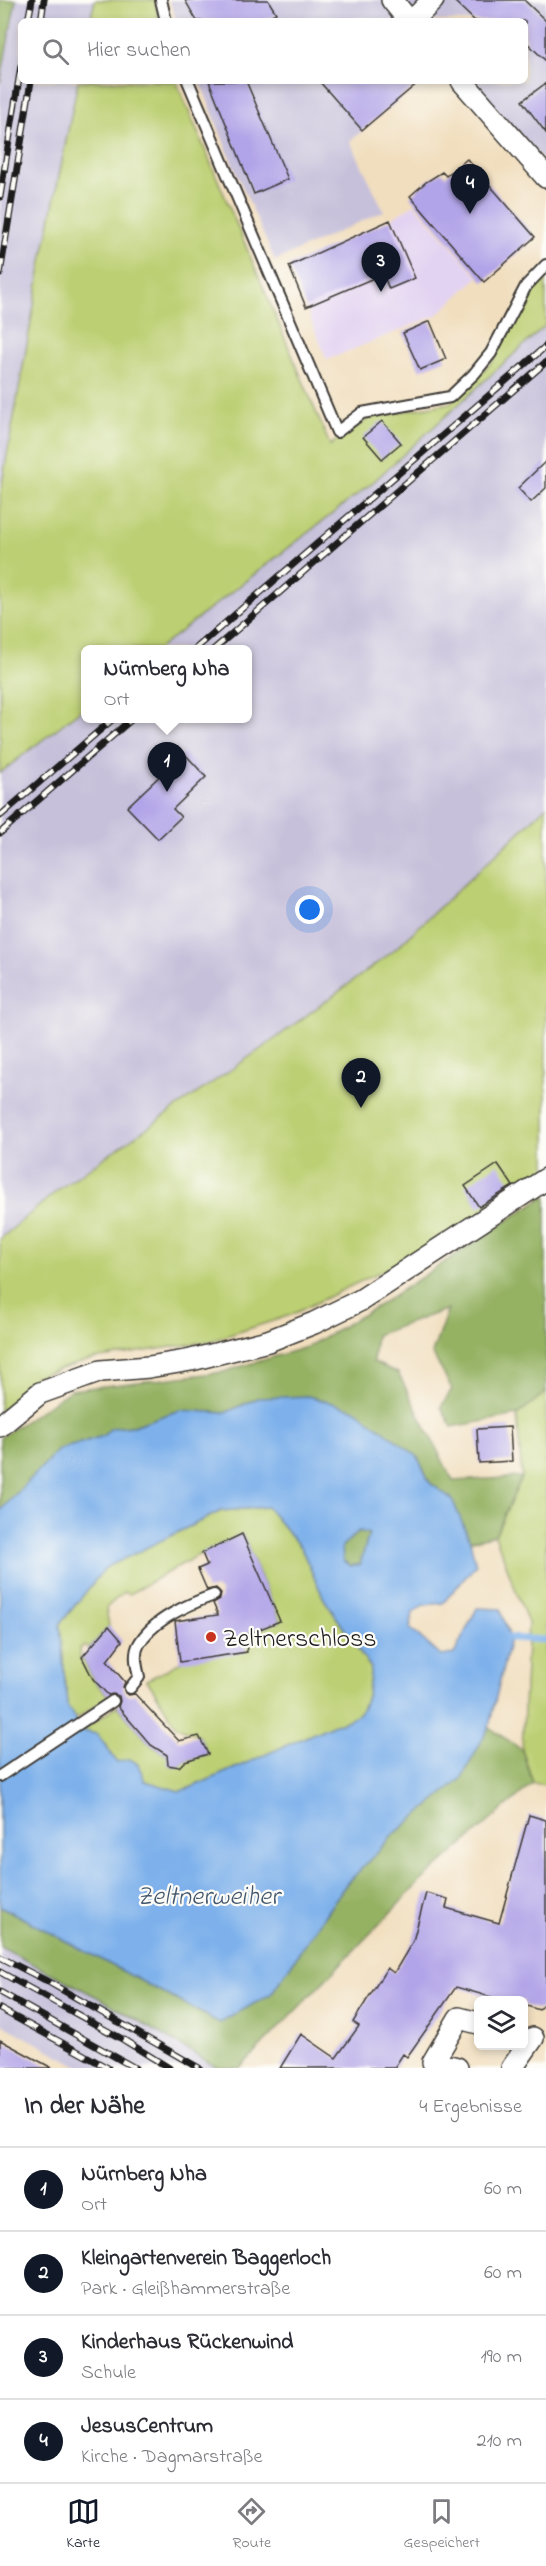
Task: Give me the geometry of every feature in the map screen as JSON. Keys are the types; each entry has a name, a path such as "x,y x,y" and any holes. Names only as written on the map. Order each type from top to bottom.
{"street":[{"path":"392,0 408,18"},
{"path":"414,18 433,0"},
{"path":"465,84 546,177"},
{"path":"0,1426 40,1393 101,1371 149,1367 191,1360 268,1341 314,1323 361,1300 546,1179"},
{"path":"457,2068 434,2062 459,2018 474,2022"},
{"path":"512,2068 534,2038"}],"lane":[{"path":"161,0 165,18"},
{"path":"189,84 337,432 362,413 450,397 474,374 491,353 526,286 546,265"},
{"path":"130,1688 139,1677 136,1658 138,1644 155,1627 180,1608 214,1595"},
{"path":"0,1776 112,1701"}],"shaded area":[{"path":"16,0 95,0 91,18 18,18 18,84 77,84 42,261 0,494 0,83"},
{"path":"169,0 546,0 546,164 474,84 528,84 528,18 176,18"},
{"path":"201,84 417,84 350,141 384,211 275,261"},
{"path":"414,204 478,277 437,315 327,360 289,266 364,234 363,232 390,220"},
{"path":"546,325 546,807 392,952 268,1044 59,1189 0,1239 0,773 81,710 81,723 252,723 252,645 163,645 372,483"},
{"path":"0,1947 105,2001 218,2068 82,2068 0,2023"}],"green space":[{"path":"0,0 16,0 0,83"},
{"path":"95,0 155,0 158,18 91,18"},
{"path":"77,84 177,84 330,445 371,417 450,403 493,361 535,286 546,274 546,325 372,483 163,645 81,645 81,710 0,773 0,494 42,261"},
{"path":"546,807 546,1172 425,1250 291,1315 211,1341 93,1359 34,1377 0,1412 0,1239 59,1189 268,1044 392,952"},
{"path":"546,1195 546,1392 517,1415 452,1427 441,1407 452,1389 432,1353 448,1309 376,1335 373,1362 398,1373 453,1481 522,1477 495,1535 470,1541 452,1499 430,1483 417,1456 258,1398 225,1413 180,1410 133,1426 111,1428 103,1436 58,1450 0,1511 0,1438 71,1390 223,1372 307,1347 381,1304"},
{"path":"546,1392 546,1785 533,1783 522,1750 528,1623 495,1535 522,1477 517,1415"},
{"path":"267,1507 301,1548 324,1599 371,1668 364,1705 354,1717 346,1721 190,1788 178,1792 145,1781 117,1762 105,1744 82,1731 117,1706 151,1745 168,1756 168,1763 171,1766 179,1766 184,1761 208,1754 199,1736 177,1727 147,1680 181,1662 241,1612 280,1621 242,1534 202,1553 129,1594 124,1592 106,1608 109,1626 89,1649 85,1646 79,1649 80,1660 84,1661 93,1679 109,1697 74,1720 67,1705 60,1624 105,1568 221,1511"},
{"path":"360,1531 369,1534 360,1564 351,1566 343,1561 342,1546"},
{"path":"489,1727 522,1750 533,1783 420,1882 240,2068 218,2068 105,2001 0,1947 0,1906 220,2023 271,1994 344,1887 393,1835 461,1779"}],"water":[{"name":"Zeltnerweiher","path":"308,1396 356,1410 417,1456 430,1483 452,1499 470,1541 476,1565 443,1603 424,1605 413,1613 410,1628 441,1656 454,1654 477,1608 500,1609 510,1638 489,1727 461,1779 393,1835 344,1887 271,1994 220,2023 0,1906 0,1511 58,1450 103,1436 111,1428 133,1426 180,1410 225,1413 258,1398","holes":["267,1507 301,1548 324,1599 371,1668 364,1705 354,1717 346,1721 190,1788 179,1791 145,1781 138,1764 130,1759 117,1762 97,1734 82,1731 67,1705 60,1624 105,1568 221,1511","359,1531 369,1534 360,1564 351,1566 343,1561 342,1546"]}],"building":[{"path":"185,0 268,0 276,13 267,18 195,18"},
{"path":"453,0 524,0 546,21 546,61 528,44 528,18 472,18"},
{"path":"546,83 546,133 522,101"},
{"path":"210,84 247,84 288,179 254,194"},
{"path":"322,84 416,84 362,130"},
{"path":"467,159 535,237 484,282 410,196 426,182 442,172 446,176"},
{"path":"390,220 415,278 389,289 383,274 306,307 289,266"},
{"path":"430,321 446,359 420,370 403,333"},
{"path":"382,421 401,443 382,459 363,437"},
{"path":"546,461 546,488 531,502 518,488"},
{"path":"184,753 206,777 173,809 181,817 158,839 127,807"},
{"path":"498,1164 513,1186 479,1207 465,1186"},
{"path":"510,1427 512,1461 479,1463 477,1429"},
{"path":"242,1534 280,1621 245,1635 247,1652 180,1662 175,1621 218,1615 213,1603 220,1599 221,1593 216,1588 207,1590 198,1569 207,1565 202,1553"},
{"path":"109,1626 122,1641 107,1661 125,1682 123,1687 125,1693 135,1694 179,1741 199,1736 208,1754 185,1761 179,1767 168,1765 167,1755 151,1745 118,1707 119,1696 108,1695 93,1679 82,1657"},
{"path":"529,1815 546,1820 546,2003 539,2010 528,2006 528,1996 488,1996 456,1987 407,2057 403,2054 394,2068 280,2068 301,2034 336,2058 359,2026 353,2022 387,1968 394,1973 413,1941 426,1893 448,1899 446,1908 499,1923"},
{"path":"0,2040 52,2068 0,2068"}],"waterway":[{"path":"510,1638 546,1640"}],"railway":[{"path":"29,18 32,0"},
{"path":"41,18 44,0"},
{"path":"0,197 18,84"},
{"path":"0,274 31,84"},
{"path":"200,645 546,346"},
{"path":"219,645 546,362"},
{"path":"0,816 108,723"},
{"path":"0,833 127,723"},
{"path":"0,1957 45,1980 199,2068"},
{"path":"0,1972 124,2040 169,2068"},
{"path":"0,1992 135,2068"},
{"path":"0,2009 108,2068"}],"place":[{"name":"JesusCentrum","path":"470,214"},
{"name":"Kinderhaus Rückenwind","path":"381,292"},
{"name":"Nürnberg Nha","path":"167,792"},
{"name":"Kleingartenverein Baggerloch","path":"361,1108"},
{"name":"Zeltnerschloss","path":"211,1637"}]}
